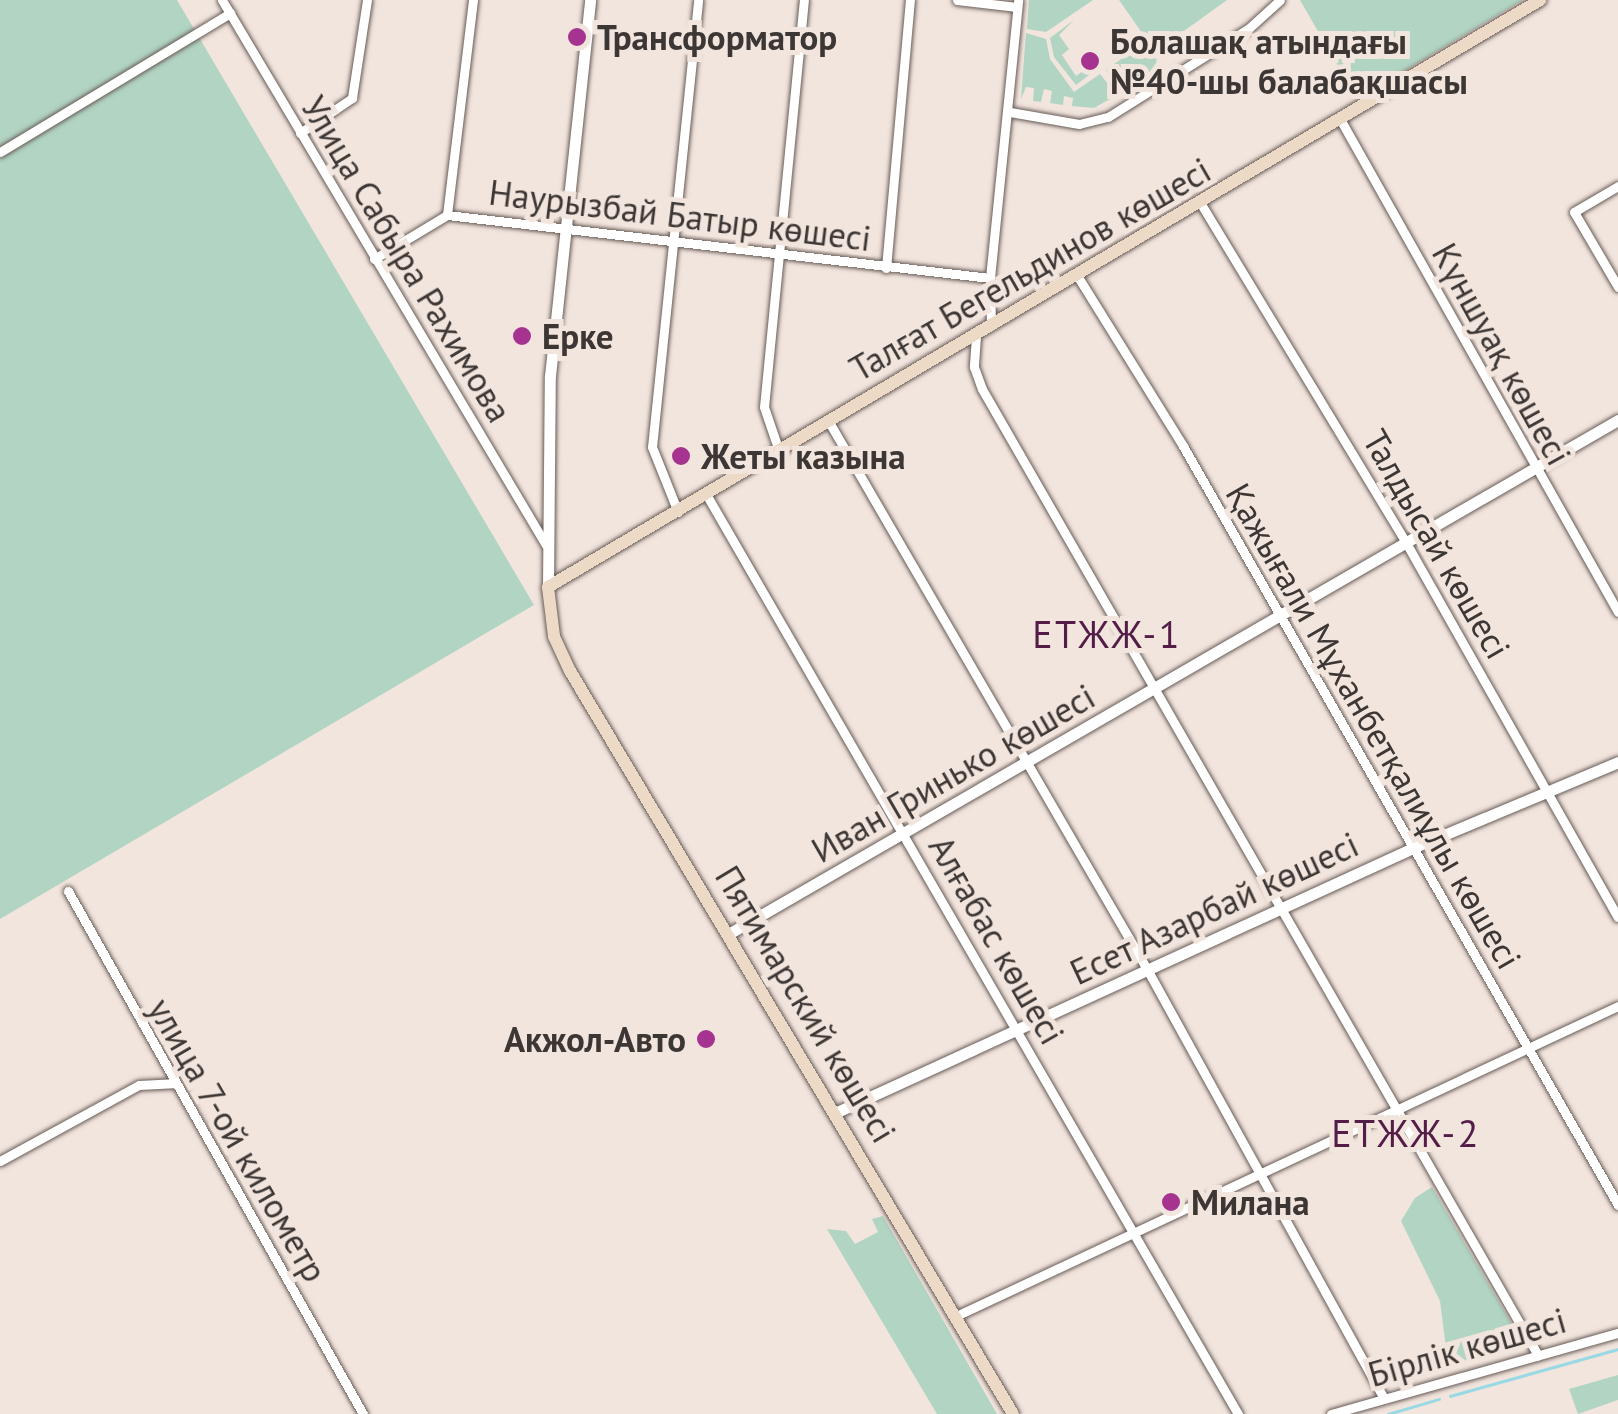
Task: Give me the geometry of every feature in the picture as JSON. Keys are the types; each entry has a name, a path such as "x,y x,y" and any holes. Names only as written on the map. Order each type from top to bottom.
{"main road":[{"name":"Талғат Бегельдинов көшесі","path":"548,587 1078,277 1540,0"},
{"name":"Пятимарский көшесі","path":"548,587 551,624 570,671 837,1112 1013,1414"}],"street":[{"name":"Улица Сабыра Рахимова","path":"222,0 546,545"},
{"path":"300,133 352,98 367,0"},
{"path":"447,215 473,0"},
{"path":"548,587 547,415 590,0"},
{"path":"678,512 652,453 698,0"},
{"path":"779,451 764,416 804,0"},
{"path":"886,268 910,0"},
{"path":"957,0 1018,3 1010,112 990,278 992,326"},
{"path":"1010,112 1080,124 1108,117 1248,29 1280,0"},
{"path":"0,152 230,13"},
{"name":"Күншуақ көшесі","path":"1340,120 1532,468 1618,612"},
{"path":"1618,186 1574,212 1618,287"},
{"name":"Талдысай көшесі","path":"1201,204 1405,541 1618,917"},
{"name":"Наурызбай Батыр көшесі","path":"374,258 447,215 990,278"},
{"name":"Қажығали Мұханбетқалиұлы көшесі","path":"1078,277 1415,847 1526,1050 1618,1205"},
{"path":"976,336 977,379 1538,1355"},
{"name":"Иван Гринько көшесі","path":"730,933 1618,420"},
{"path":"829,422 1148,971 1384,1398"},
{"name":"Алғабас көшесі","path":"706,494 1238,1414"},
{"name":"Есет Азарбай көшесі","path":"837,1112 1415,847 1618,762"},
{"name":"улица 7-ой километр","path":"68,891 363,1414"},
{"path":"956,1316 1132,1230 1261,1174 1618,1006"},
{"path":"0,1161 139,1086 173,1083"},
{"name":"Бірлік көшесі","path":"1330,1414 1618,1333"}],"green space":[{"path":"0,0 177,0 534,605 0,919"},
{"path":"1029,0 1093,0 1046,32 1027,29"},
{"path":"1119,0 1227,0 1159,49 1154,72 1119,93 1106,70 1147,40"},
{"path":"1300,0 1523,0 1357,99"},
{"path":"1074,20 1059,35 1069,49 1062,55 1076,76 1094,63 1097,69 1076,85 1054,57 1050,38"},
{"path":"1026,33 1046,39 1050,59 1074,92 1100,74 1117,95 1094,108 1072,106 1073,98 1064,96 1063,105 1050,103 1052,91 1044,89 1041,102 1033,101 1034,88 1026,87 1021,99"},
{"path":"1432,1187 1524,1345 1448,1365 1440,1301 1401,1221 1415,1198"},
{"path":"883,1216 997,1414 937,1414 827,1229 846,1231 855,1244 878,1232 872,1219"},
{"path":"1618,1375 1618,1400 1578,1414 1569,1389"}],"waterway":[{"path":"1450,1396 1618,1349"},
{"path":"1388,1414 1439,1399"}],"place":[{"name":"Трансформатор","path":"577,37"},
{"name":"Болашақ атындағы №40-шы балабақшасы","path":"1090,61"},
{"name":"Ерке","path":"522,336"},
{"name":"Жеты казына","path":"681,456"},
{"name":"Акжол-Авто","path":"706,1039"},
{"name":"Милана","path":"1171,1202"}],"district":[{"name":"ЕТЖЖ-1","path":"1107,634"},
{"name":"ЕТЖЖ-2","path":"1406,1133"}]}
